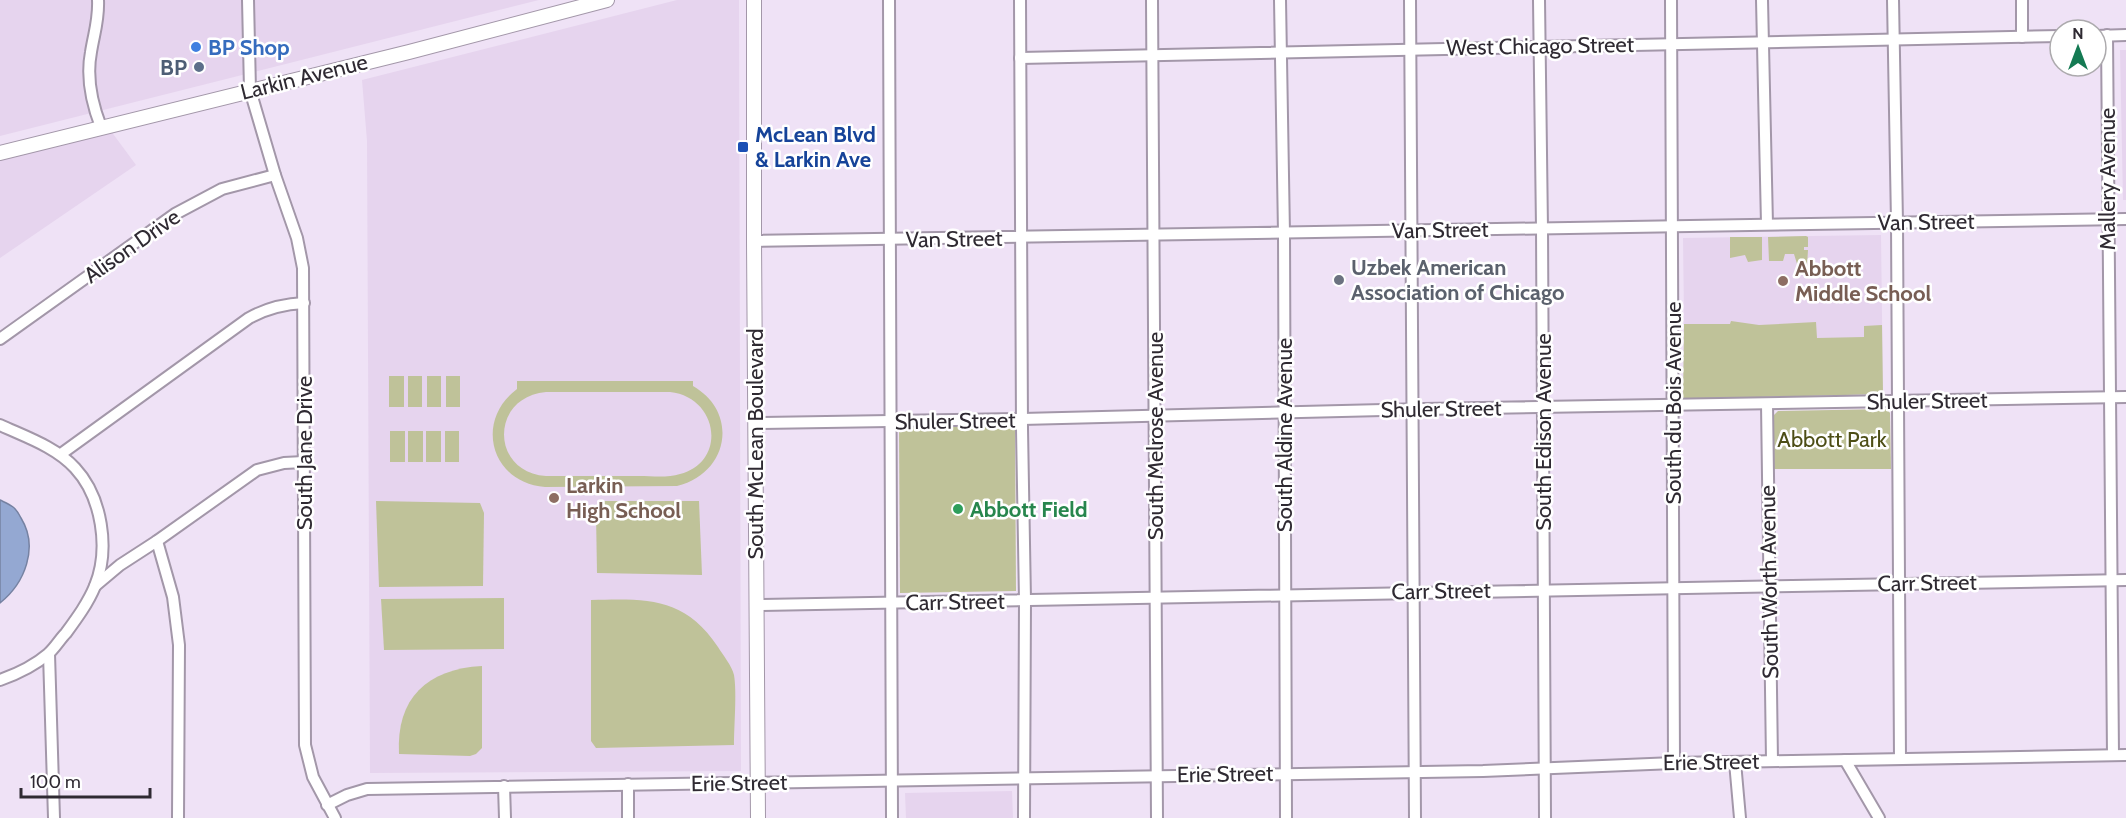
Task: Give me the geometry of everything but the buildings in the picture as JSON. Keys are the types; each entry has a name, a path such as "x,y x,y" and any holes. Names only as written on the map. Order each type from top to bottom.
{"main road":[{"name":"Larkin Avenue","path":"0,153 409,52 607,0"},
{"name":"South McLean Boulevard","path":"754,0 758,818"}],"street":[{"path":"98,0 98,27 91,50 89,70 91,97 101,128"},
{"name":"South Jane Drive","path":"248,0 250,90 274,175 297,238 303,268 305,745 313,777 335,818"},
{"path":"889,0 888,240 892,818"},
{"path":"1020,0 1025,600 1024,818"},
{"name":"South Melrose Avenue","path":"1152,0 1156,818"},
{"name":"South Aldine Avenue","path":"1280,0 1284,232 1286,818"},
{"path":"1410,0 1415,818"},
{"name":"South Edison Avenue","path":"1539,0 1545,818"},
{"name":"South du Bois Avenue","path":"1671,0 1674,763"},
{"path":"1762,0 1767,225"},
{"path":"1893,0 1897,222 1900,759"},
{"path":"2022,0 2022,37"},
{"path":"2108,35 2126,35"},
{"name":"West Chicago Street","path":"1020,58 2048,36"},
{"name":"Mallery Avenue","path":"2103,78 2113,755"},
{"name":"Alison Drive","path":"0,339 182,210 222,189 274,175"},
{"name":"Van Street","path":"754,241 2126,219"},
{"path":"61,454 249,318 275,306 304,303"},
{"name":"Shuler Street","path":"755,423 889,422 1413,409 2126,398"},
{"name":"South Worth Avenue","path":"1767,404 1772,761"},
{"path":"0,425 61,454 83,478 98,513 102,555 95,586 79,616 49,654 21,672 0,680"},
{"path":"95,586 120,565 256,470 284,463 304,462"},
{"path":"157,541 173,597 179,645 178,818"},
{"name":"Carr Street","path":"756,604 2126,580"},
{"path":"49,654 54,818"},
{"name":"Erie Street","path":"327,806 347,795 367,789 1286,774 1674,763 2126,755"},
{"path":"1845,760 1879,818"},
{"path":"1735,762 1740,818"},
{"path":"628,784 628,818"},
{"path":"504,786 505,818"}],"shaded area":[{"path":"0,0 539,0 0,136"},
{"name":"Larkin High School","path":"677,0 739,0 741,771 370,773 367,141 362,80"},
{"path":"2120,50 2126,50 2126,200 2123,200"},
{"path":"108,127 136,165 0,258 0,154"},
{"name":"Abbott Middle School","path":"1881,235 1883,394 1685,397 1683,238"},
{"path":"1012,791 1013,818 906,818 905,793"}],"green space":[{"path":"1806,236 1808,247 1804,247 1804,250 1808,250 1807,266 1798,267 1794,254 1785,254 1783,261 1769,261 1768,237"},
{"path":"1730,237 1762,237 1762,260 1748,262 1745,255 1730,258"},
{"path":"1731,321 1759,325 1816,322 1817,338 1864,337 1864,326 1882,325 1883,394 1683,399 1684,324 1730,324"},
{"path":"389,376 404,376 404,407 389,407"},
{"path":"408,376 422,376 422,407 408,407"},
{"path":"427,376 441,376 441,407 427,407"},
{"path":"446,376 460,376 460,407 446,407"},
{"path":"517,381 693,381 693,386 708,398 718,411 722,426 722,442 717,456 708,469 694,479 677,486 545,487 527,483 512,474 501,463 495,449 493,433 496,417 504,402 517,389","holes":["546,392 670,392 686,396 699,405 707,417 711,430 711,444 705,456 695,467 680,474 670,476 546,476 528,471 514,462 507,449 504,434 507,420 514,407 528,397"]},
{"name":"Abbott Park","path":"1887,409 1890,413 1891,469 1774,469 1774,415 1778,411"},
{"name":"Abbott Field","path":"1015,426 1016,591 900,593 899,427"},
{"path":"390,431 405,431 405,462 390,462"},
{"path":"408,431 423,431 423,462 408,462"},
{"path":"426,431 441,431 441,462 426,462"},
{"path":"445,431 459,431 459,462 445,462"},
{"path":"376,501 480,503 484,513 483,586 379,587"},
{"path":"601,501 699,501 702,575 597,573 596,514"},
{"path":"504,598 504,649 384,650 381,599"},
{"path":"591,600 629,600 662,604 677,609 692,618 705,630 734,675 734,745 596,748 591,741"},
{"path":"482,666 482,748 470,756 399,754 399,734 403,717 409,702 419,690 431,680 445,673"}],"water":[{"path":"0,500 17,511 26,529 29,552 22,575 9,595 0,603"}],"place":[{"name":"BP Shop","path":"196,47"},
{"name":"BP","path":"199,67"},
{"name":"McLean Blvd & Larkin Ave","path":"743,147"},
{"name":"Uzbek American Association of Chicago","path":"1339,280"},
{"name":"Abbott Middle School","path":"1783,281"},
{"name":"Larkin High School","path":"554,498"},
{"name":"Abbott Field","path":"958,509"}]}
